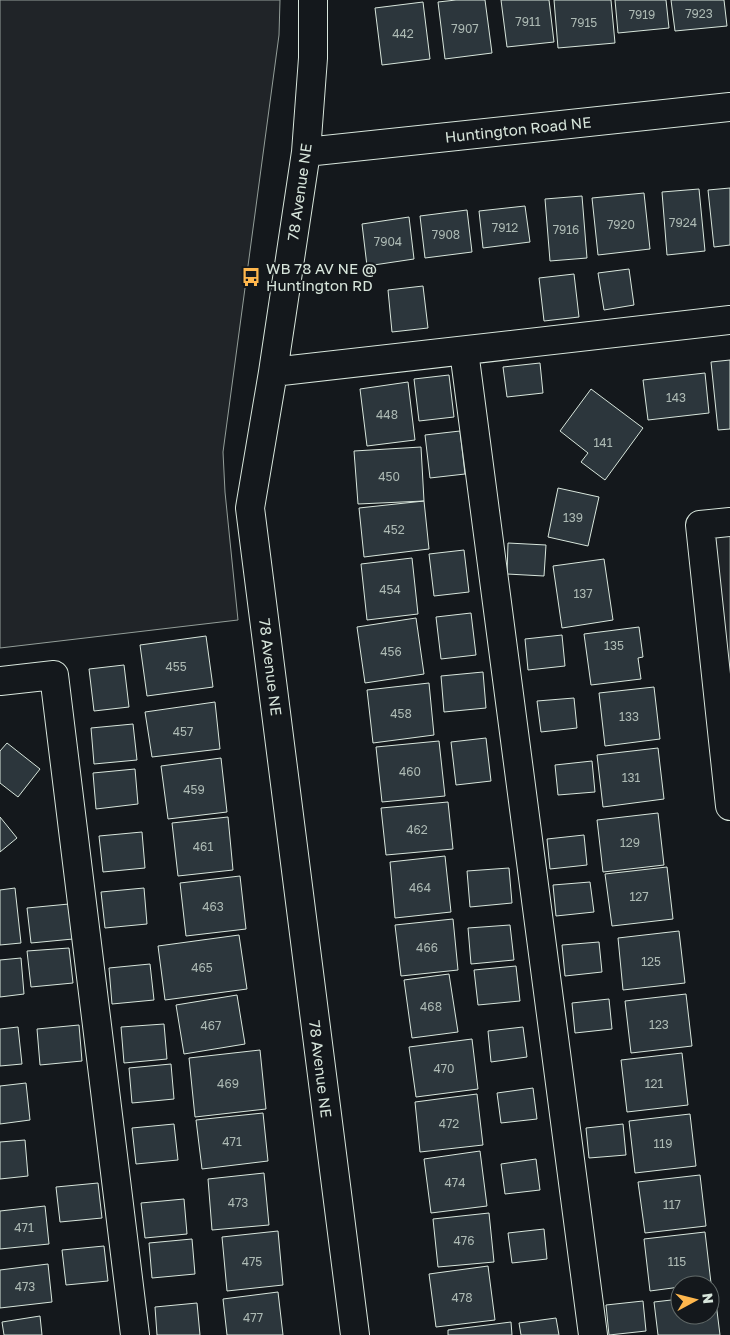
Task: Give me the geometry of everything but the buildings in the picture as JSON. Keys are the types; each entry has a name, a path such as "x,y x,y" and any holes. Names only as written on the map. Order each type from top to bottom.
{"street":[{"name":"78 Avenue NE","path":"313,0 313,58 306,152 273,372 250,508 355,1335"},
{"name":"Huntington Road NE","path":"306,152 730,107"},
{"path":"273,372 730,320"},
{"path":"464,351 593,1335"},
{"path":"730,522 700,525 730,806"},
{"path":"0,681 54,675 136,1335"}],"shaded area":[{"path":"0,0 280,0 279,35 223,452 225,492 238,620 0,648"},
{"path":"730,522 730,806 700,525"}],"place":[{"name":"WB 78 AV NE @ Huntington RD","path":"251,277"}]}
